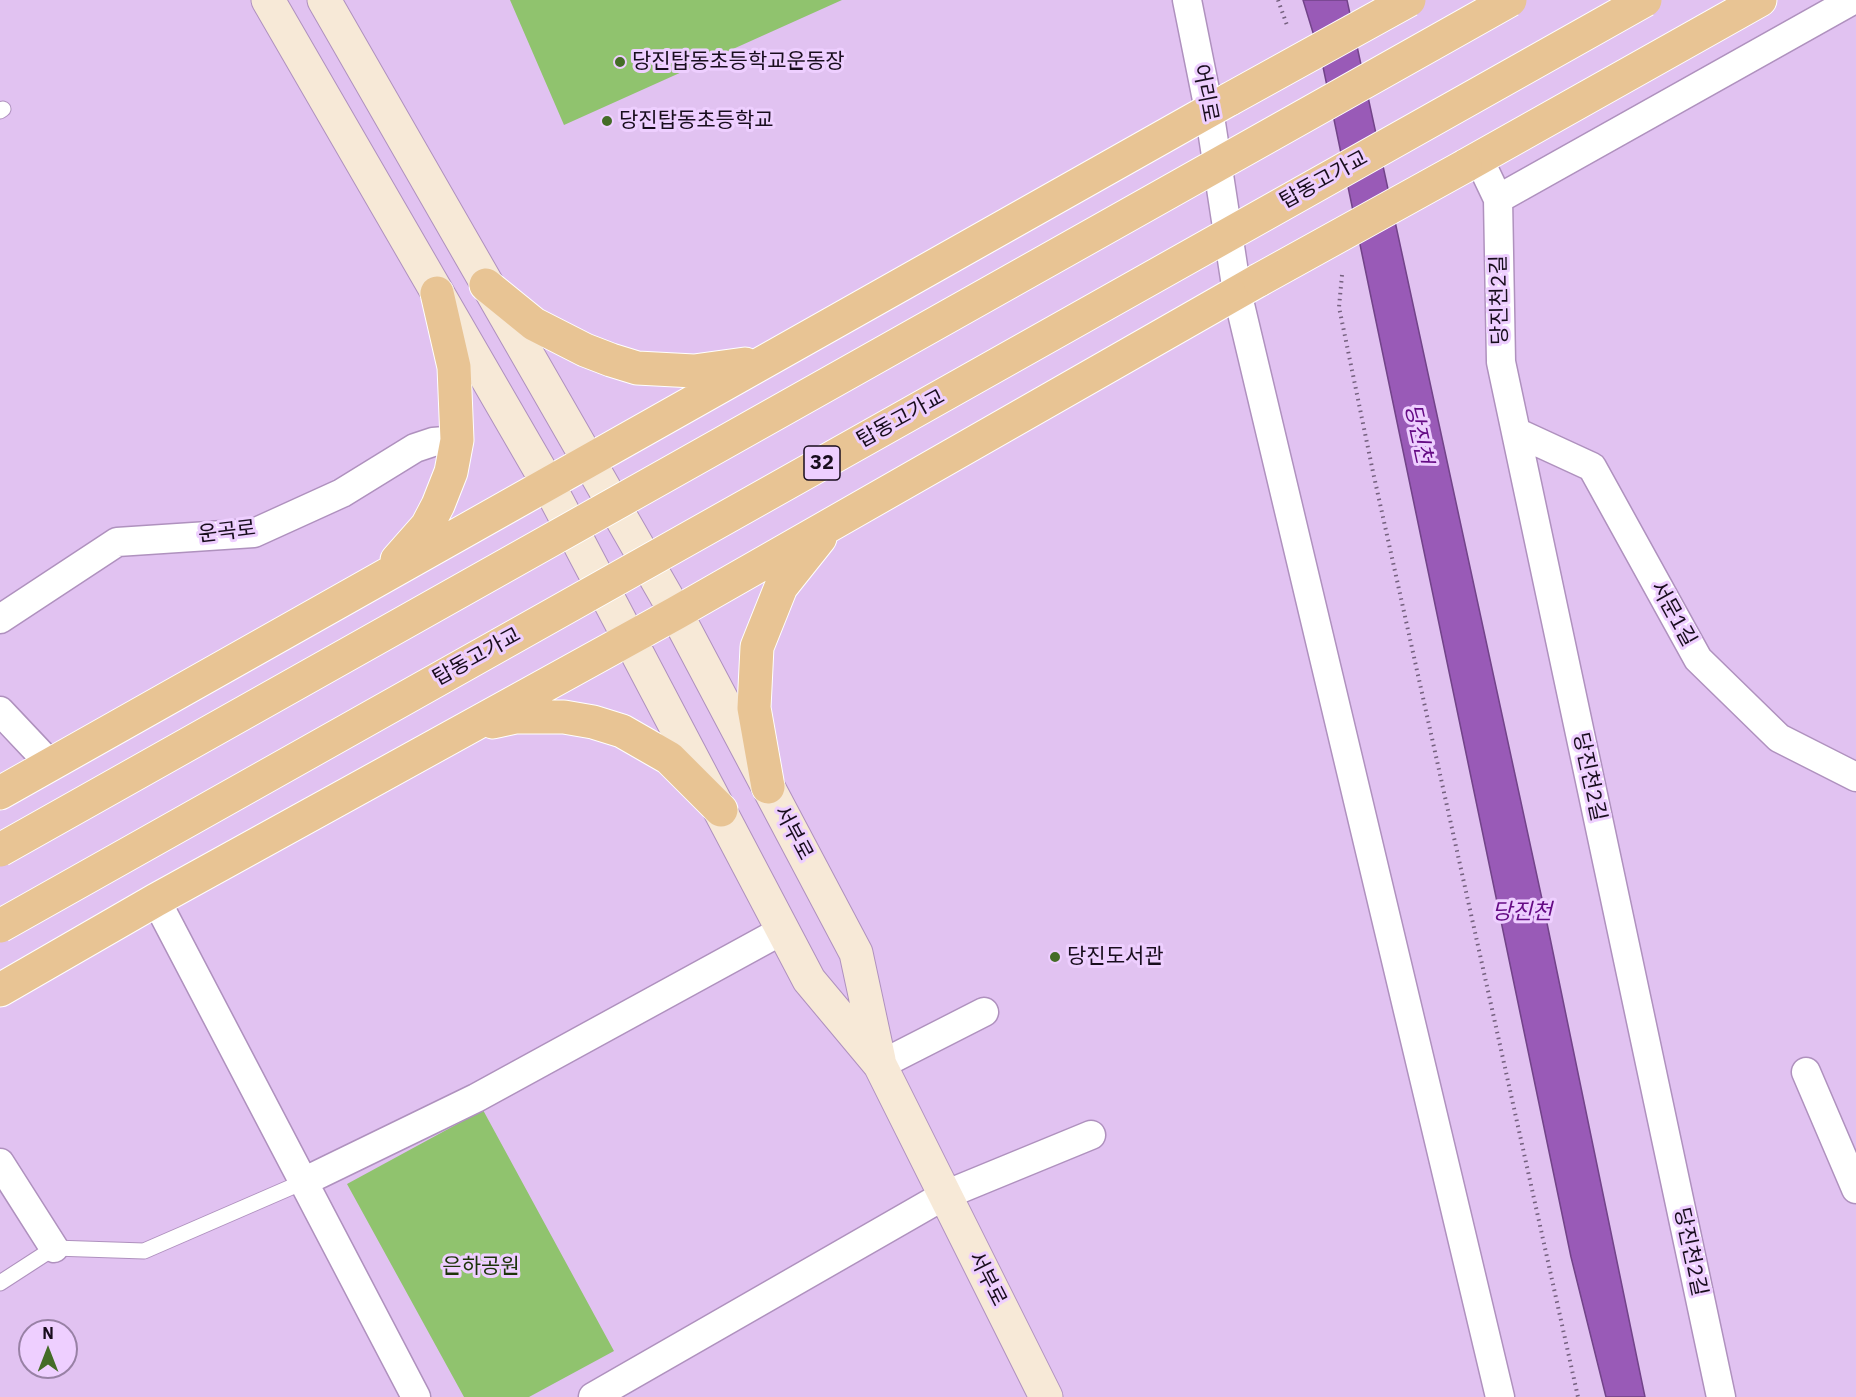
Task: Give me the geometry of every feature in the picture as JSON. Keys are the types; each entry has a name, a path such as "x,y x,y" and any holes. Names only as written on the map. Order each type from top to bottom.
{"highway":[{"path":"0,793 351,596 547,482 1409,0"},
{"path":"0,850 1510,0"},
{"name":"탑동고가교","path":"0,926 1645,0"},
{"path":"0,990 156,900 676,613 1248,286 1760,0"},
{"path":"486,285 513,309 558,338 593,354 637,368 694,371 720,369 738,366 780,352"},
{"path":"351,596 395,562 427,526 451,472 457,440 454,367 437,293"},
{"path":"768,787 754,708 757,647 781,587 821,537 847,515"},
{"path":"471,726 516,717 539,716 593,722 612,728 642,741 669,758 721,810"}],"main road":[{"name":"서부로","path":"268,0 547,482 809,980 880,1065 1046,1397"},
{"name":"서부로","path":"324,0 676,613 856,953 880,1065"}],"street":[{"name":"어리로","path":"1187,0 1219,105 1221,186 1248,286 1500,1397"},
{"path":"1498,199 1853,0"},
{"name":"당진천2길","path":"1472,161 1498,199 1501,362 1721,1397"},
{"name":"서문1길","path":"1516,432 1592,467 1698,659 1779,738 1856,777"},
{"name":"운곡로","path":"0,619 117,542 254,533 342,493 415,448 432,442 457,440"},
{"path":"0,711 50,764"},
{"path":"156,900 416,1397"},
{"path":"303,1182 476,1098 783,930"},
{"path":"880,1065 984,1012"},
{"path":"1806,1071 1856,1189"},
{"path":"593,1397 945,1195 1091,1135"},
{"path":"0,1163 54,1248"}],"lane":[{"path":"0,1283 54,1248 144,1251 303,1182"}],"path":[{"path":"1278,0 1288,31"},
{"path":"1343,268 1339,307 1373,472 1578,1397"}],"green space":[{"name":"당진탑동초등학교운동장","path":"510,0 842,0 564,125"},
{"name":"은하공원","path":"483,1110 614,1351 529,1397 464,1397 347,1184"}],"water":[{"name":"당진천","path":"1303,0 1347,0 1542,899 1645,1397 1606,1397 1571,1257 1322,62"}],"place":[{"name":"당진탑동초등학교운동장","path":"620,62"},
{"name":"당진탑동초등학교","path":"607,121"},
{"name":"당진도서관","path":"1055,957"}]}
